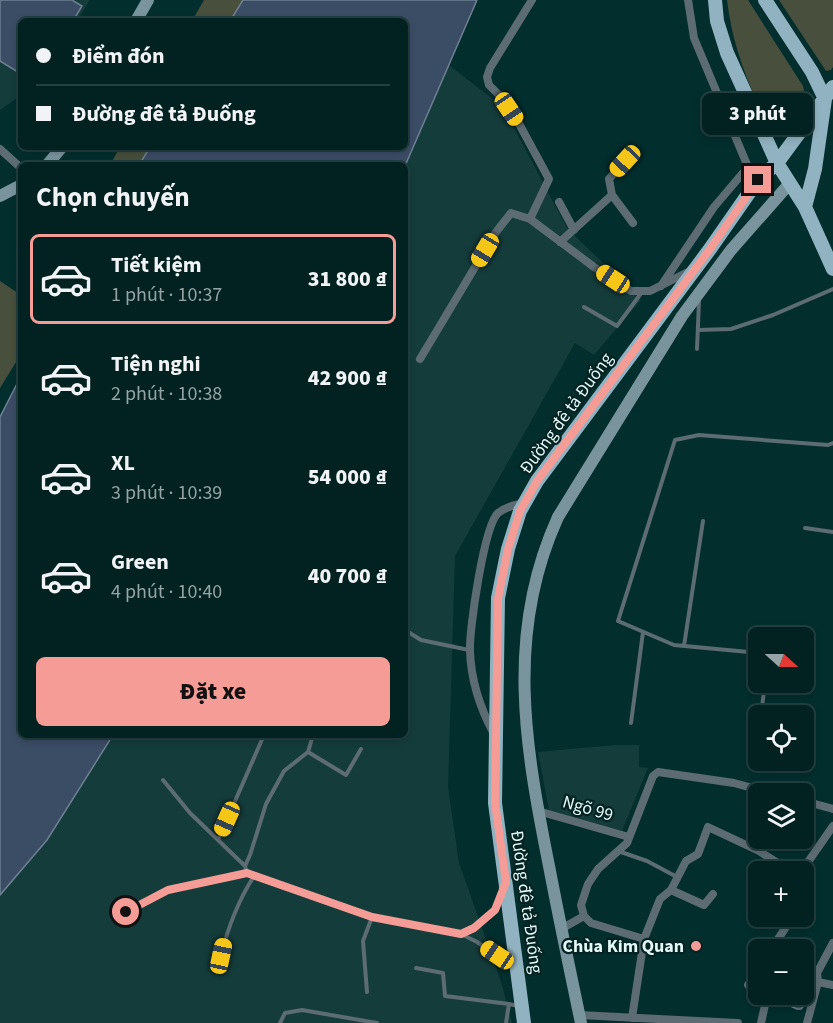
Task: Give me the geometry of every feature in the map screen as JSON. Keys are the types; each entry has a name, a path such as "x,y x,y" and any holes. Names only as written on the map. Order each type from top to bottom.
{"main road":[{"path":"715,0 717,21 727,53 777,163 805,207 833,269"},
{"path":"765,0 812,72 829,93 815,169 805,207"},
{"name":"Đường đê tả Đuống","path":"524,1023 516,1005 519,975 495,803 498,598 508,549 524,503 537,481 758,180 777,163 829,93"},
{"path":"516,1005 530,1023"}],"street":[{"path":"138,18 148,0"},
{"path":"530,219 549,179 517,120 502,98 489,85 487,77 490,68 532,0"},
{"path":"686,0 694,38 748,167 758,180"},
{"path":"0,149 18,165"},
{"path":"50,162 60,150"},
{"path":"625,161 609,178 612,195 633,223"},
{"path":"660,286 714,207 748,167"},
{"path":"738,1023 632,1018 580,1019 538,812 525,721 528,620 540,561 548,538 563,508 665,342 699,292 731,250 790,183"},
{"path":"0,196 18,187"},
{"path":"560,242 612,195"},
{"path":"559,202 574,230"},
{"path":"420,360 496,232 512,213 530,219 631,291 650,291 694,269"},
{"path":"496,738 486,719 479,697 470,650 482,560 494,519 504,509 524,503"},
{"path":"644,939 596,925 587,920 584,916 582,900 588,884 598,869 627,843 653,776 658,772 748,787"},
{"path":"814,804 833,809"},
{"name":"Ngõ 99","path":"538,812 629,837"},
{"path":"809,861 833,826"},
{"path":"632,1018 644,939 660,899 671,890 686,861 698,854 708,827 775,861"},
{"path":"671,890 704,905 713,894"},
{"path":"561,929 584,916"},
{"path":"807,1023 817,978 833,943"},
{"path":"814,976 833,985"},
{"path":"760,1023 765,1005"}],"lane":[{"path":"698,330 731,329 773,315 833,289"},
{"path":"584,307 617,326 642,291"},
{"path":"697,349 699,292"},
{"path":"748,652 674,645 618,621 675,440 699,435 828,445 833,443"},
{"path":"684,646 703,521"},
{"path":"805,528 833,532"},
{"path":"408,632 421,640 470,650"},
{"path":"631,723 643,632"},
{"path":"218,840 263,738"},
{"path":"245,866 266,804 284,771 308,752 312,738"},
{"path":"308,752 346,775 361,749"},
{"path":"163,780 190,813 245,866 247,873"},
{"path":"618,851 647,861 678,877"},
{"path":"126,912 168,890 247,873 372,917 461,934 504,961 519,975"},
{"path":"221,956 241,897 254,876"},
{"path":"461,934 474,928 495,910 506,882"},
{"path":"367,992 363,941 372,917"},
{"path":"416,968 443,973 445,996 516,1005 506,1023"},
{"path":"280,1023 285,1013 302,1010 377,1023"}],"shaded area":[{"path":"0,0 90,0 79,18 18,18 18,97 0,110"},
{"path":"0,0 72,0 82,6 75,18 18,18 18,72 0,61"},
{"path":"243,0 477,0 407,162 141,162 148,150 408,150 408,18 232,18"},
{"path":"449,65 503,107 567,228 641,300 594,355 575,343 455,556 448,787 459,863 501,982 512,1023 0,1023 0,895 47,840 111,738 408,738 407,162"},
{"path":"18,382 18,738 111,738 47,840 0,895 0,417"},
{"path":"639,745 639,767 648,768 622,831 549,810 538,752"},
{"path":"788,1005 804,1005 801,1009"}],"green space":[{"path":"204,0 243,0 232,18 194,18"},
{"path":"727,0 748,0 803,86 803,106 791,122 777,119 770,114 762,102 757,101 738,52"},
{"path":"779,0 833,0 833,67 831,70 826,71"},
{"path":"118,150 148,150 141,162 112,162"},
{"path":"0,281 18,293 18,359 0,388"}],"place":[{"name":"Chùa Kim Quan","path":"696,946"}],"route":[{"path":"126,912 168,890 247,873 372,917 461,934 474,928 495,910 506,882 495,803 498,598 508,549 520,511 537,481 710,249 758,180"}]}
